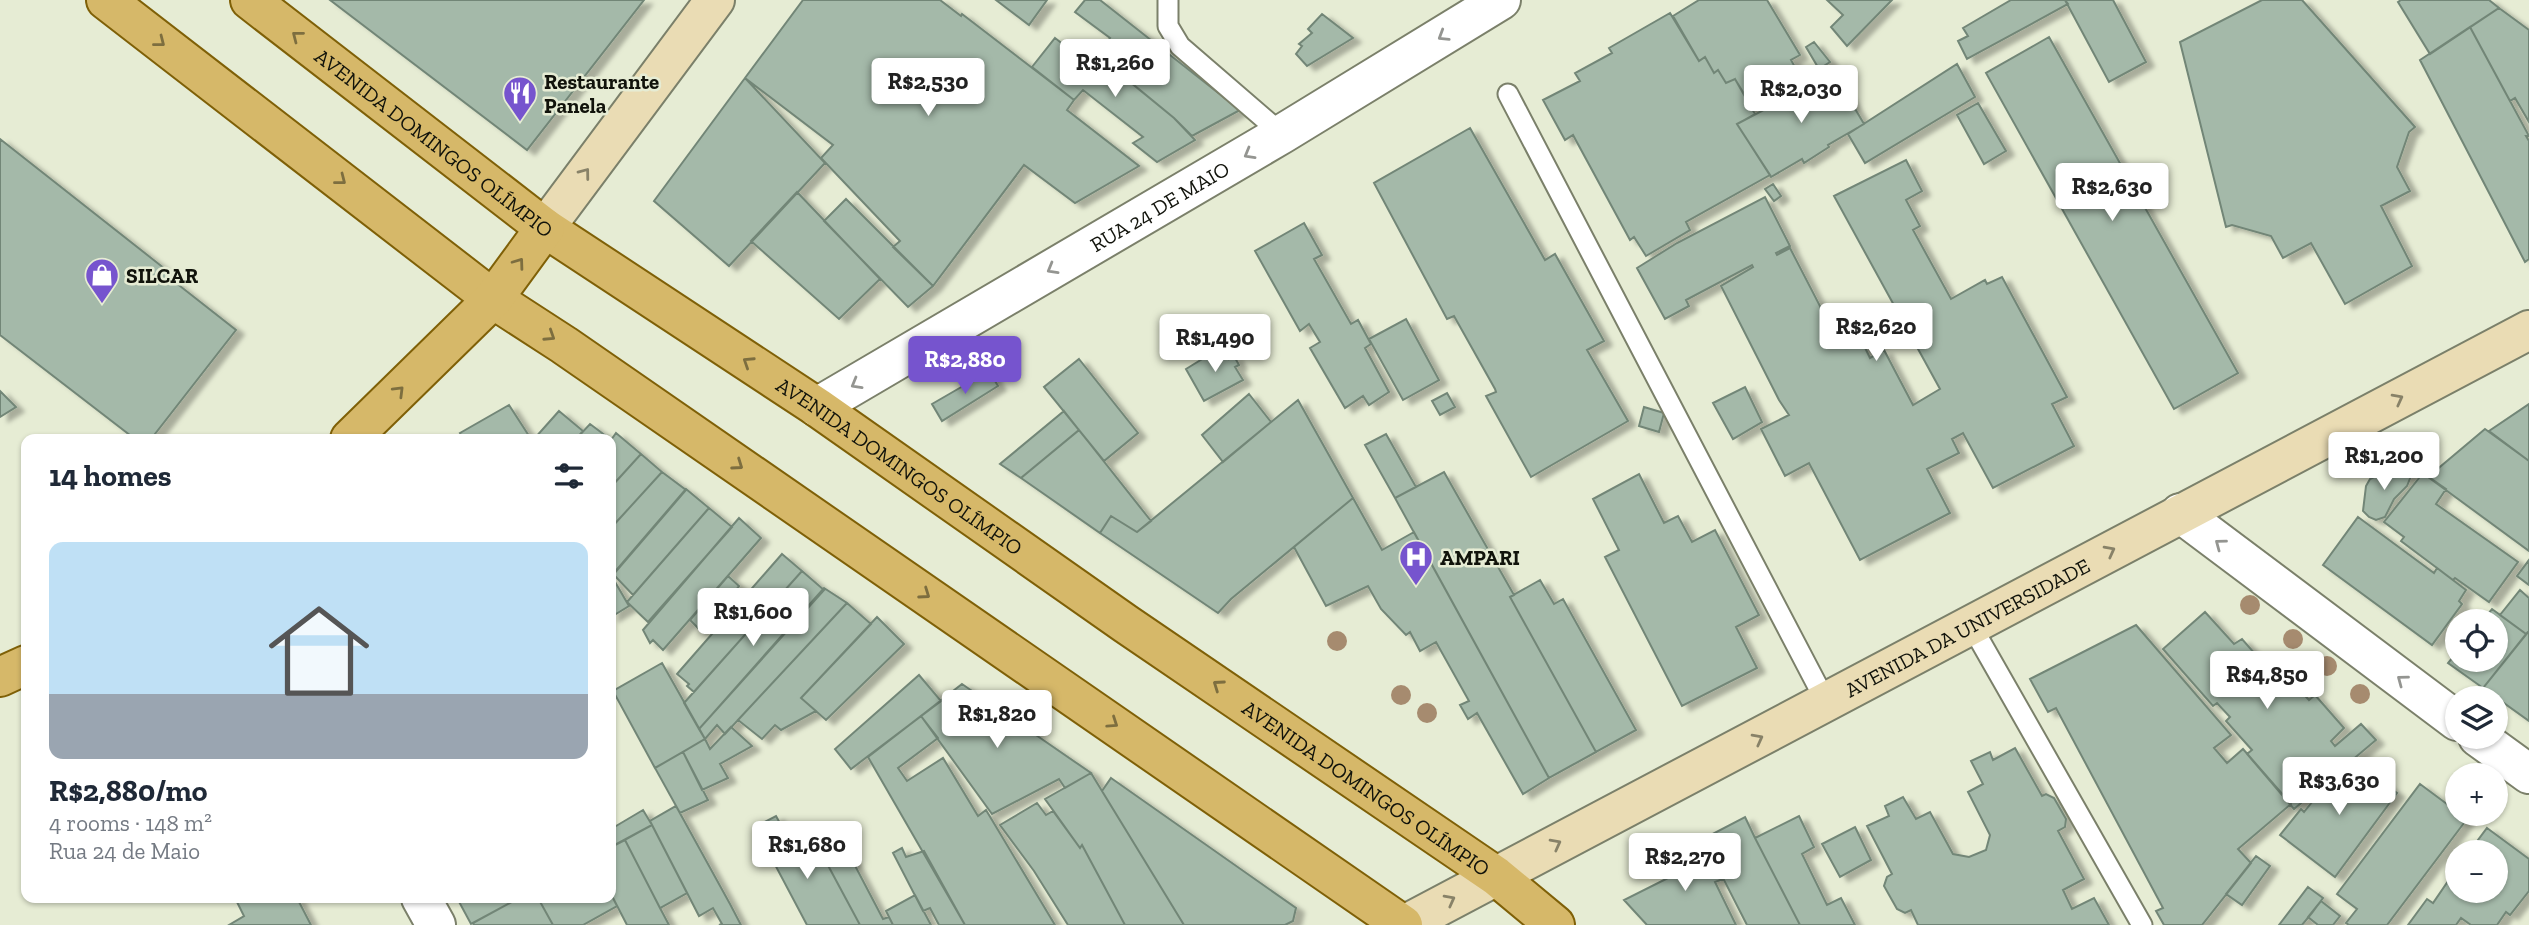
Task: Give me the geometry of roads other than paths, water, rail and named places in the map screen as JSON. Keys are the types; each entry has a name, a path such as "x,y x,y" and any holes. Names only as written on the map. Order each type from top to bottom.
{"main road":[{"path":"106,0 493,299 587,360 1403,925"},
{"name":"AVENIDA DOMINGOS OLÍMPIO","path":"250,0 545,228 817,407 1126,624 1496,876 1555,925"},
{"path":"355,434 493,299 715,0"},
{"name":"AVENIDA DA UNIVERSIDADE","path":"1403,925 2529,330"},
{"path":"0,677 21,667"}],"street":[{"name":"RUA 24 DE MAIO","path":"817,407 1282,134 1501,0"},
{"path":"2180,513 2445,712"},
{"path":"2495,749 2529,775"},
{"path":"424,903 436,925"}],"lane":[{"path":"1168,0 1168,26 1180,46 1282,134"},
{"path":"1508,94 1826,702"},
{"path":"1970,625 2142,925"}],"place":[{"name":"Restaurante Panela","path":"520,123"},
{"name":"SILCAR","path":"102,305"},
{"name":"AMPARI","path":"1416,587"}]}
